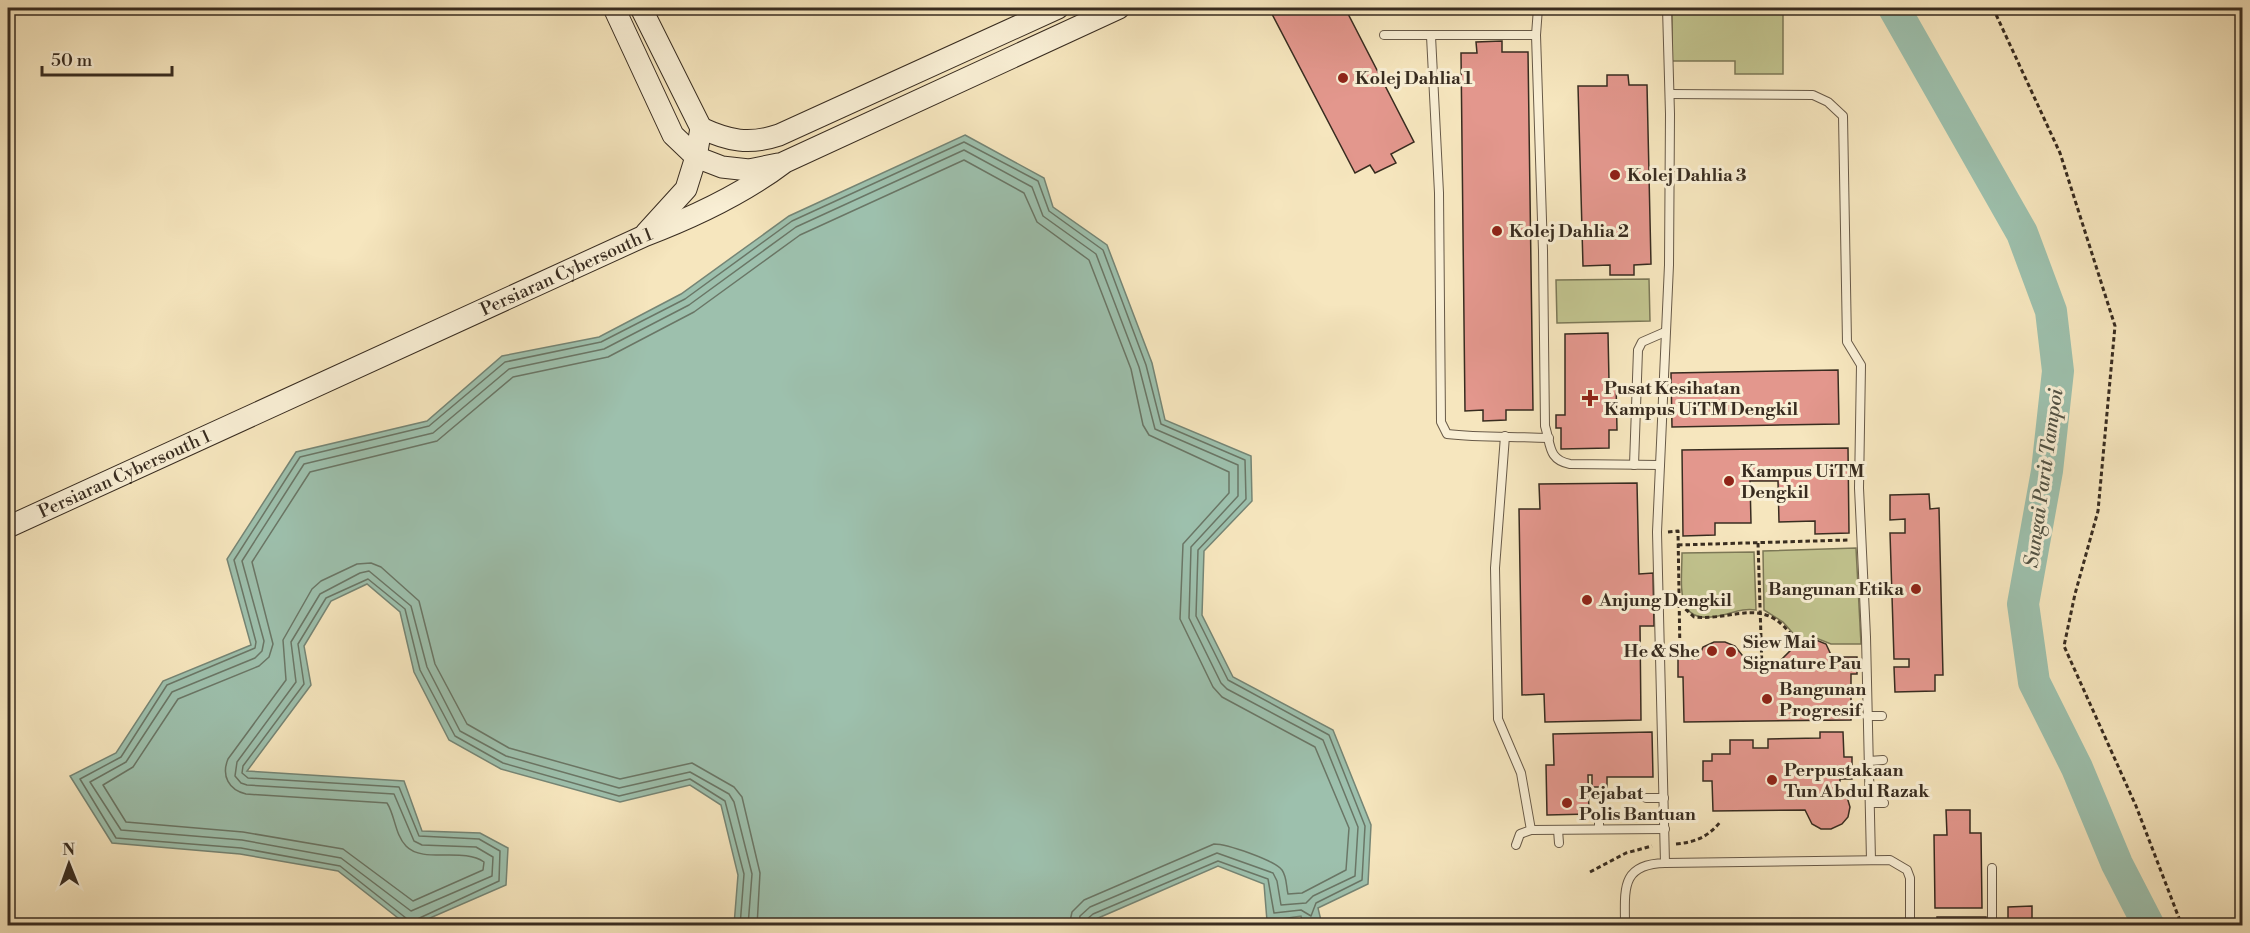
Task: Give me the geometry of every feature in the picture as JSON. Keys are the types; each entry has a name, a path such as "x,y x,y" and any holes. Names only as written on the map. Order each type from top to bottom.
{"street":[{"path":"614,8 673,135 696,157 722,167 749,170 785,162"},
{"path":"641,8 700,128 696,157 686,189 644,236"},
{"path":"700,128 726,139 743,142 759,141 779,135 1059,8"},
{"name":"Persiaran Cybersouth 1","path":"8,527 644,236 677,224 757,184 785,162 1119,8"}],"lane":[{"path":"1538,8 1536,35 1543,251 1545,426 1551,454 1559,462 1660,465"},
{"path":"1665,863 1657,532 1669,265 1670,94 1667,8"},
{"path":"1384,35 1536,35"},
{"path":"1431,36 1439,193 1441,422 1447,434 1472,437 1548,438"},
{"path":"1670,94 1813,95 1828,102 1843,116 1847,342 1861,364 1859,488 1871,860"},
{"path":"1634,465 1638,350 1642,342 1665,332"},
{"path":"1505,436 1495,568 1498,719 1521,773 1531,830"},
{"path":"1867,716 1882,716"},
{"path":"1869,760 1883,760"},
{"path":"1646,798 1664,798"},
{"path":"1870,803 1884,803"},
{"path":"1599,817 1599,829"},
{"path":"1516,844 1521,834 1531,830 1665,829"},
{"path":"1558,830 1559,843"},
{"path":"1625,926 1628,879 1636,869 1650,864 1890,860 1907,870 1910,878 1910,926"},
{"path":"1992,868 1992,926"}],"path":[{"path":"1993,8 2060,153 2115,326 2098,511 2075,594 2064,646 2136,806 2182,926"},
{"path":"1657,532 1678,531 1680,655"},
{"path":"1678,545 1848,540"},
{"path":"1758,543 1762,669"},
{"path":"1679,603 1694,618 1709,619 1735,612 1760,612 1771,615 1782,623 1795,640"}],"green space":[{"path":"1672,8 1783,8 1783,74 1735,74 1735,61 1672,61"},
{"path":"1649,279 1650,321 1557,323 1556,280"},
{"path":"1856,548 1861,644 1831,644 1816,638 1799,640 1783,622 1764,610 1763,551"},
{"path":"1754,552 1756,610 1743,610 1707,617 1696,615 1688,610 1682,591 1682,553"}],"water":[{"path":"965,135 1044,178 1053,207 1107,245 1152,363 1165,420 1251,456 1252,501 1204,551 1202,615 1233,677 1333,730 1371,825 1368,884 1318,908 1322,925 1303,925 1301,916 1267,921 1264,884 1218,866 1096,919 1089,925 734,925 738,875 721,805 690,785 620,802 501,769 449,740 414,672 400,612 367,584 331,601 304,646 311,685 247,771 404,781 422,831 480,833 508,848 506,885 414,925 407,925 338,871 240,854 112,843 70,776 116,753 163,681 251,645 227,559 296,452 427,421 502,356 599,337 681,294 789,216"}],"building":[{"name":"Kolej Dahlia 1","path":"1284,8 1345,8 1414,142 1391,154 1396,163 1375,173 1370,165 1355,173 1272,14"},
{"name":"Kolej Dahlia 2","path":"1502,41 1502,52 1528,52 1533,410 1506,410 1506,420 1483,421 1483,410 1465,411 1461,53 1477,53 1476,42"},
{"name":"Kolej Dahlia 3","path":"1607,75 1628,75 1629,85 1647,85 1651,264 1634,265 1634,275 1610,275 1610,265 1583,266 1578,86 1607,86"},
{"name":"Pusat Kesihatan Kampus UiTM Dengkil","path":"1608,333 1609,381 1616,381 1617,430 1609,430 1609,448 1561,449 1561,428 1556,428 1556,415 1565,415 1565,334"},
{"path":"1838,370 1839,424 1672,427 1671,373"},
{"path":"1848,448 1849,533 1815,534 1815,521 1779,522 1778,481 1750,481 1751,523 1715,523 1715,535 1683,536 1682,450"},
{"name":"Anjung Dengkil","path":"1637,483 1639,574 1653,573 1654,626 1640,626 1641,720 1545,722 1544,694 1522,695 1519,509 1540,509 1539,484"},
{"name":"Bangunan Etika","path":"1929,494 1930,509 1939,508 1943,675 1935,675 1935,691 1895,692 1894,667 1909,667 1909,659 1894,659 1890,533 1905,533 1905,519 1890,520 1890,495"},
{"name":"Bangunan Progresif","path":"1816,640 1826,644 1832,657 1857,657 1857,674 1851,674 1851,720 1684,722 1683,677 1678,677 1678,659 1698,659 1703,647 1714,642 1725,642 1735,646 1753,669 1778,669 1781,660 1796,645"},
{"path":"1652,732 1653,777 1607,777 1607,787 1592,787 1592,775 1588,775 1589,814 1547,815 1546,765 1554,765 1553,734"},
{"name":"Perpustakaan Tun Abdul Razak","path":"1820,732 1843,732 1844,757 1852,757 1852,779 1840,779 1840,789 1847,797 1850,807 1848,817 1842,824 1831,829 1821,829 1812,824 1805,810 1713,811 1712,781 1703,781 1703,761 1712,761 1712,754 1730,754 1730,740 1753,740 1753,748 1768,748 1768,739 1820,738"},
{"path":"1946,810 1970,810 1970,833 1981,833 1982,908 1935,908 1934,835 1947,835"},
{"path":"2032,906 2032,926 2008,926 2008,907"},
{"path":"1937,917 1986,917 1986,926 1937,926"}],"waterway":[{"name":"Sungai Parit Tampoi","path":"1894,8 2022,233 2051,311 2058,371 2047,471 2023,604 2034,682 2077,768 2117,864 2149,926"}],"place":[{"name":"Kolej Dahlia 1","path":"1343,78"},
{"name":"Kolej Dahlia 3","path":"1615,175"},
{"name":"Kolej Dahlia 2","path":"1497,231"},
{"name":"Pusat Kesihatan Kampus UiTM Dengkil","path":"1590,398"},
{"name":"Kampus UiTM Dengkil","path":"1729,481"},
{"name":"Bangunan Etika","path":"1916,589"},
{"name":"Anjung Dengkil","path":"1587,600"},
{"name":"He & She","path":"1712,651"},
{"name":"Siew Mai Signature Pau","path":"1731,652"},
{"name":"Bangunan Progresif","path":"1767,699"},
{"name":"Perpustakaan Tun Abdul Razak","path":"1772,780"},
{"name":"Pejabat Polis Bantuan","path":"1567,803"}]}
